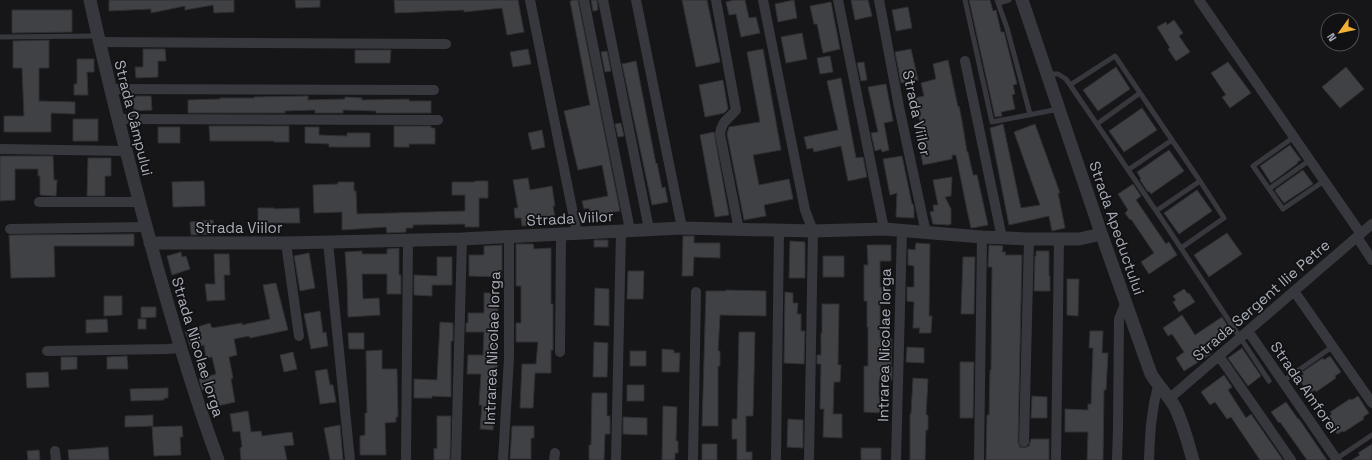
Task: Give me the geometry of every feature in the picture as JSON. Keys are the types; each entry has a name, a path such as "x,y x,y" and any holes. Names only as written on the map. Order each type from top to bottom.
{"street":[{"name":"Strada Câmpului","path":"90,0 110,89 150,243"},
{"path":"530,0 576,234"},
{"path":"584,0 626,230 616,460"},
{"path":"603,0 649,229"},
{"path":"636,0 682,228"},
{"path":"716,0 736,110 721,126 720,134 739,230"},
{"path":"763,0 805,210 813,231 809,460"},
{"path":"838,0 884,229"},
{"name":"Strada Viilor","path":"878,0 926,233"},
{"name":"Strada Apeductului","path":"1022,0 1101,233 1151,374 1158,386 1170,398 1178,414 1194,460"},
{"path":"1198,0 1310,160 1359,236 1372,260"},
{"path":"99,39 446,44"},
{"path":"965,61 1002,238"},
{"path":"110,89 434,90"},
{"path":"118,119 438,120"},
{"path":"0,149 126,151"},
{"path":"39,202 139,202"},
{"name":"Strada Sergent Ilie Petre","path":"1170,398 1372,224"},
{"path":"10,229 146,228"},
{"name":"Strada Viilor","path":"150,243 286,243 509,238 626,230 682,228 779,231 884,229 982,237 1029,239 1086,238 1101,233"},
{"name":"Intrarea Nicolae Iorga","path":"896,460 902,230"},
{"path":"776,460 779,231"},
{"path":"560,352 561,235"},
{"path":"979,460 982,237"},
{"name":"Intrarea Nicolae Iorga","path":"503,460 509,358 509,238"},
{"path":"1056,460 1059,238"},
{"path":"456,460 462,239"},
{"path":"1024,442 1029,239"},
{"path":"406,460 408,240"},
{"path":"328,242 350,460"},
{"name":"Strada Nicolae Iorga","path":"150,243 180,348 218,460"},
{"path":"286,243 299,336"},
{"path":"1294,291 1372,403"},
{"path":"693,460 696,292"},
{"path":"1116,460 1118,428 1119,319 1126,302"},
{"name":"Strada Amforei","path":"1244,334 1282,381 1336,459"},
{"path":"47,351 167,350 180,348"},
{"path":"1219,356 1291,460"},
{"path":"1149,460 1151,420 1158,386"}],"lane":[{"path":"965,0 992,122 1059,109"},
{"path":"1009,0 998,2 1009,35 1030,114"},
{"path":"0,37 99,39"},
{"path":"1070,85 1115,56 1224,218 1181,248"},
{"path":"1047,74 1058,74 1066,79 1181,248 1244,334 1269,381"},
{"path":"1096,124 1140,93"},
{"path":"1294,138 1253,166 1269,189 1283,209 1324,181"},
{"path":"1128,170 1172,140"},
{"path":"1269,189 1310,160"},
{"path":"1156,211 1200,181"},
{"path":"1282,381 1332,347"},
{"path":"1336,459 1372,435"}],"building":[{"path":"109,0 234,0 234,12 214,13 213,5 185,10 185,6 151,13 151,9 109,11"},
{"path":"295,0 320,0 320,7 296,8"},
{"path":"394,0 518,0 524,32 507,35 502,8 464,12 464,10 395,13"},
{"path":"578,0 620,211 590,216 589,208 584,209 582,201 608,196 602,165 578,170 564,111 590,105 570,1"},
{"path":"591,0 597,0 598,10 593,11"},
{"path":"682,0 707,0 720,62 696,67"},
{"path":"745,0 749,18 756,17 760,33 741,37 736,14 729,15 726,2"},
{"path":"794,0 797,18 778,22 775,4"},
{"path":"851,0 868,0 872,16 855,20"},
{"path":"969,0 990,0 993,11 996,10 1001,32 1004,32 1017,84 1013,85 1015,94 1012,95 1015,109 1001,112 1002,116 995,117"},
{"path":"831,2 840,49 823,53 817,24 814,24 810,6"},
{"path":"908,7 912,28 896,31 892,10"},
{"path":"12,10 72,10 72,32 12,33"},
{"path":"1174,20 1183,33 1179,36 1190,52 1176,61 1157,27 1166,22 1167,25"},
{"path":"802,33 807,59 786,63 781,37"},
{"path":"49,40 49,68 39,68 39,101 75,102 75,114 51,113 51,132 4,132 4,116 24,116 22,68 13,68 13,41"},
{"path":"143,49 165,49 166,61 158,61 158,77 136,78 135,67 143,67"},
{"path":"528,49 531,64 513,67 510,52"},
{"path":"763,49 781,150 753,155 759,185 789,179 793,199 764,205 766,216 744,220 727,134 729,127 760,122 747,52"},
{"path":"911,49 918,80 901,83 895,52"},
{"path":"355,50 391,50 390,63 355,63"},
{"path":"607,51 611,71 605,72 601,52"},
{"path":"830,56 833,72 820,74 817,58"},
{"path":"77,59 94,59 94,72 87,72 88,95 74,95 74,84 77,84"},
{"path":"948,60 958,107 959,106 967,152 973,175 977,175 988,225 971,228 956,155 952,155 952,159 923,165 915,123 920,122 914,98 924,96 921,83 936,79 933,64"},
{"path":"636,61 656,164 657,163 662,188 665,187 668,202 652,205 622,64"},
{"path":"864,62 867,80 861,81 857,63"},
{"path":"1228,62 1251,93 1230,108 1222,97 1226,95 1211,73"},
{"path":"1116,67 1130,89 1098,111 1083,90"},
{"path":"1346,67 1364,89 1340,108 1322,87"},
{"path":"841,78 856,158 863,157 867,177 848,181 841,146 814,152 813,148 807,149 804,137 838,130 827,81"},
{"path":"723,80 728,109 724,113 705,117 699,85"},
{"path":"886,84 893,121 884,123 889,150 882,152 881,149 875,151 871,133 878,132 868,87"},
{"path":"133,96 151,96 152,110 134,111"},
{"path":"308,96 308,100 345,99 345,97 362,98 362,100 409,99 409,101 431,101 431,113 376,113 376,111 343,110 343,113 315,113 315,110 285,111 285,113 188,113 188,100"},
{"path":"1142,108 1157,130 1124,152 1109,131"},
{"path":"73,119 98,119 98,141 73,141"},
{"path":"621,123 624,136 618,137 615,124"},
{"path":"1003,124 1021,208 1040,205 1014,132 1035,124 1060,193 1058,193 1065,228 1052,231 1049,216 1009,225 990,128"},
{"path":"209,126 289,126 289,142 210,141"},
{"path":"394,126 431,126 431,128 435,128 435,144 409,144 409,147 394,147"},
{"path":"158,127 180,127 180,143 158,143"},
{"path":"305,127 319,127 319,135 347,136 347,133 370,133 370,147 329,147 329,144 305,143"},
{"path":"542,130 545,147 532,150 528,133"},
{"path":"714,132 729,215 715,217 700,135"},
{"path":"1290,145 1301,160 1271,183 1260,166"},
{"path":"1169,150 1184,171 1151,194 1140,180 1141,179 1137,172"},
{"path":"0,156 53,156 54,180 57,180 56,196 40,195 40,176 38,176 38,169 15,169 15,200 0,201"},
{"path":"902,156 914,208 914,218 896,217 897,193 890,195 883,159"},
{"path":"88,158 111,158 111,176 105,176 105,196 87,196"},
{"path":"1303,170 1313,184 1284,203 1275,191 1276,189"},
{"path":"952,177 951,196 945,197 951,209 951,224 933,224 930,212 934,211 933,205 938,205 933,180"},
{"path":"528,178 530,190 552,186 555,218 533,222 533,225 522,226 521,218 515,218 514,208 518,208 513,180"},
{"path":"204,181 205,206 173,207 172,182"},
{"path":"488,181 488,198 479,198 479,227 465,227 465,224 413,225 413,228 406,228 406,232 387,233 386,227 342,230 342,212 314,213 313,185 354,182 357,214 465,211 465,195 452,195 452,182"},
{"path":"1133,184 1141,196 1136,200 1166,244 1169,242 1177,255 1149,274 1141,262 1154,253 1131,219 1130,220 1125,213 1128,210 1118,194"},
{"path":"1197,190 1212,211 1179,234 1164,213"},
{"path":"258,208 299,208 300,223 258,223"},
{"path":"213,220 214,234 191,235 190,222"},
{"path":"1227,233 1242,254 1209,277 1194,255"},
{"path":"134,234 134,246 54,246 55,277 11,278 9,235"},
{"path":"683,236 694,236 694,243 720,243 720,258 694,257 693,276 682,276"},
{"path":"594,240 608,240 608,247 594,247"},
{"path":"790,241 805,242 805,278 789,278"},
{"path":"916,243 930,244 929,316 932,316 931,333 919,333 920,328 913,328 914,302 907,301 907,287 914,287 914,266 908,265 908,249 915,250"},
{"path":"516,244 533,244 534,249 551,248 553,350 551,350 551,373 535,373 533,408 520,408 522,364 536,364 538,342 516,342 516,323 521,323 521,286 516,286"},
{"path":"502,245 502,277 469,276 469,255 484,255 484,246"},
{"path":"867,245 891,245 891,261 880,261 880,287 888,287 888,301 880,301 880,339 892,339 892,380 879,380 881,413 864,412 864,366 868,366 867,301 864,301 864,265 868,265"},
{"path":"989,245 1003,246 1002,252 1006,252 1005,255 1022,255 1018,442 1020,447 1024,448 1029,446 1031,439 1049,439 1049,460 986,460 987,415 989,415 991,370 992,267 988,267"},
{"path":"399,248 401,294 387,294 387,274 362,274 363,299 379,298 380,315 348,317 345,252 362,251 362,254 387,254 387,249"},
{"path":"1036,251 1049,251 1050,291 1034,291"},
{"path":"181,252 182,257 186,256 190,269 172,275 167,256"},
{"path":"309,253 315,288 300,291 294,256"},
{"path":"214,254 229,254 230,275 224,275 225,300 207,301 205,284 215,284"},
{"path":"823,256 844,256 844,277 823,277"},
{"path":"437,257 452,257 452,285 432,285 432,296 414,295 414,275 437,276"},
{"path":"963,257 975,257 974,314 961,314"},
{"path":"628,271 644,271 643,299 627,299"},
{"path":"1067,279 1079,279 1078,316 1067,315"},
{"path":"276,283 288,330 250,338 249,336 234,339 237,355 229,357 235,402 217,406 214,387 202,390 199,379 216,374 212,357 206,358 204,345 191,349 185,331 210,323 212,328 242,323 242,325 270,319 263,285"},
{"path":"595,288 609,289 609,326 594,325"},
{"path":"1184,289 1188,294 1189,293 1195,302 1179,312 1173,302 1176,300 1173,296"},
{"path":"706,291 766,291 766,316 720,315 718,351 720,351 720,366 718,366 718,426 702,426"},
{"path":"785,292 793,293 793,303 798,303 797,314 801,314 801,331 805,331 804,364 784,363"},
{"path":"484,293 498,293 498,311 495,311 498,360 493,430 480,429 482,405 479,405 481,374 467,374 468,355 483,355 484,332 466,332 466,323 468,323 468,313 484,313"},
{"path":"104,296 122,296 122,315 104,316"},
{"path":"822,304 839,304 838,365 841,365 840,382 834,382 833,414 842,414 842,438 823,437 824,409 820,409 821,364 817,364 817,355 821,355"},
{"path":"141,307 156,307 156,317 141,318"},
{"path":"320,311 323,333 326,332 328,346 311,349 304,314"},
{"path":"1182,315 1195,335 1222,317 1232,333 1208,348 1211,354 1184,371 1176,358 1184,352 1172,334 1168,336 1163,328"},
{"path":"107,319 108,332 86,333 86,320"},
{"path":"138,319 146,319 146,329 138,329"},
{"path":"440,322 453,323 453,341 451,341 451,397 432,396 432,398 414,398 414,379 437,380"},
{"path":"1090,331 1103,331 1102,353 1108,353 1106,390 1104,390 1103,460 1087,460 1088,432 1065,432 1065,409 1088,410 1088,404 1091,404 1093,348 1089,348"},
{"path":"739,332 755,332 753,416 746,416 746,452 752,452 752,460 737,460 737,439 732,439 732,419 737,419"},
{"path":"348,333 364,333 364,349 349,349"},
{"path":"594,342 608,343 607,377 593,377"},
{"path":"907,347 924,348 924,363 906,362"},
{"path":"1242,348 1261,376 1248,386 1228,358"},
{"path":"662,349 674,350 674,353 680,353 679,372 662,372"},
{"path":"382,350 382,369 397,369 398,417 396,417 396,422 385,423 386,455 360,455 360,436 365,435 365,413 367,413 366,351"},
{"path":"630,351 646,351 646,366 630,366"},
{"path":"293,352 297,369 284,372 280,355"},
{"path":"127,356 128,369 107,369 107,357"},
{"path":"1330,356 1341,372 1335,376 1336,378 1316,392 1315,390 1309,394 1298,378 1304,374 1302,372 1323,358 1324,360"},
{"path":"61,357 77,357 77,369 61,370"},
{"path":"960,362 974,362 973,418 960,418"},
{"path":"327,369 330,385 333,385 336,402 320,404 315,371"},
{"path":"48,372 49,387 27,388 26,373"},
{"path":"1224,375 1232,387 1228,390 1246,418 1251,414 1283,460 1260,460 1231,417 1227,419 1215,402 1210,405 1201,392"},
{"path":"913,378 928,379 926,415 928,415 928,430 926,430 925,460 910,460 910,414"},
{"path":"627,385 644,385 644,401 627,401"},
{"path":"168,388 168,398 164,398 164,400 131,401 130,389"},
{"path":"592,393 607,393 607,416 610,416 610,434 605,434 604,460 589,460 589,445 591,445"},
{"path":"1032,396 1047,397 1047,418 1031,418"},
{"path":"1358,396 1369,413 1363,417 1364,419 1344,432 1343,431 1337,434 1326,418 1332,414 1330,412 1350,399 1352,400"},
{"path":"1286,402 1327,460 1307,460 1271,412"},
{"path":"663,406 677,407 676,441 678,441 678,453 675,453 675,460 662,460"},
{"path":"248,411 251,432 261,431 262,436 292,432 294,445 284,446 287,460 241,460 240,448 242,447 240,431 233,432 230,414"},
{"path":"153,415 153,426 125,427 125,416"},
{"path":"437,416 451,416 450,460 434,460 434,448 437,449"},
{"path":"623,417 647,418 647,435 623,434"},
{"path":"788,419 803,420 803,448 787,447"},
{"path":"340,425 343,460 330,460 324,428"},
{"path":"182,426 183,437 180,437 181,455 154,456 152,427"},
{"path":"512,426 534,426 534,438 531,438 531,459 510,459"},
{"path":"702,444 717,444 717,460 702,460"},
{"path":"1372,444 1372,460 1352,460 1360,455 1358,453"},
{"path":"108,447 109,460 69,460 68,450"},
{"path":"861,448 881,448 881,460 861,460"},
{"path":"39,450 40,460 28,460 27,451"}]}
